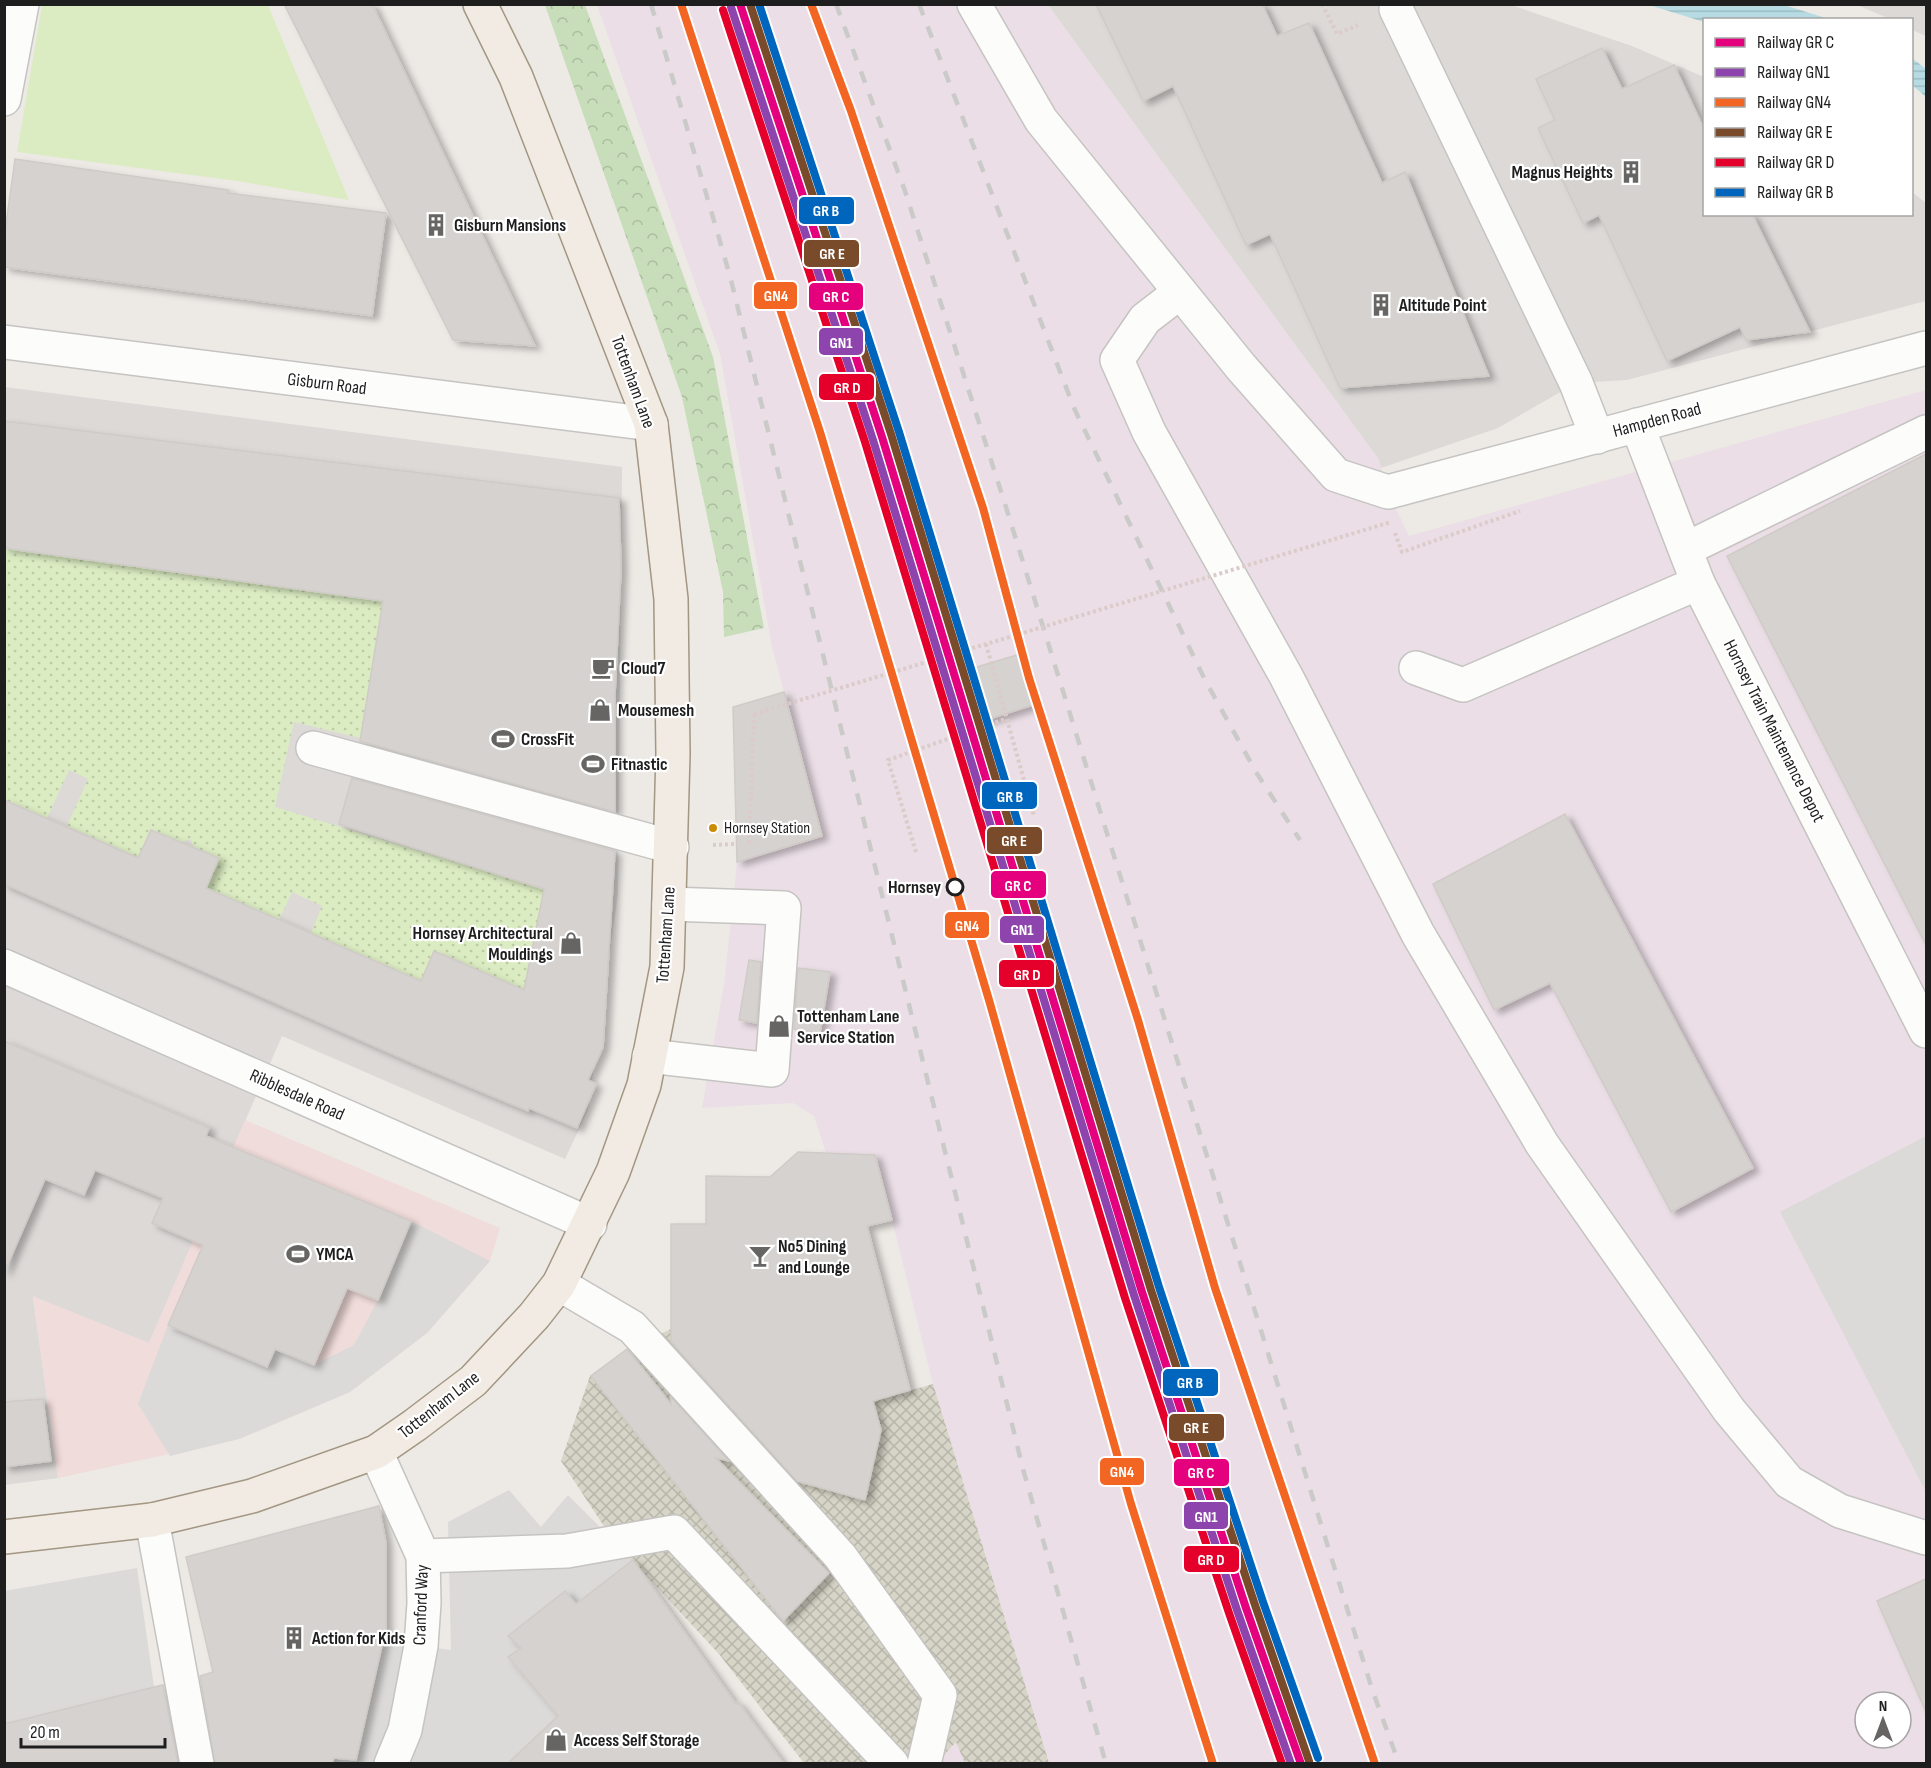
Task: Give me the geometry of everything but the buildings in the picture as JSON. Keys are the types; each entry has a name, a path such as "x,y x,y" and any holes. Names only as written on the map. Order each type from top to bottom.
{"main road":[{"name":"Tottenham Lane","path":"4,1537 152,1520 252,1496 376,1452 473,1381 534,1316 559,1284 590,1224 613,1172 644,1085 667,967 672,847 670,599 651,424 516,77 480,4"}],"street":[{"path":"4,99 22,4"},
{"path":"974,4 1041,120 1180,292 1146,319 1117,360 1149,432 1286,676 1418,934 1542,1144 1729,1410 1789,1482 1840,1511 1926,1538"},
{"path":"1396,9 1576,383 1596,437"},
{"name":"Hampden Road","path":"1180,292 1241,367 1336,475 1388,492 1926,348"},
{"name":"Gisburn Road","path":"4,342 651,424"},
{"name":"Hornsey Train Maintenance Depot","path":"1637,425 1698,583 1926,1030"},
{"path":"1686,549 1926,432"},
{"path":"1416,668 1463,685 1698,583"},
{"path":"313,748 672,847"},
{"path":"649,1056 772,1070 784,908 669,904"},
{"name":"Ribblesdale Road","path":"4,966 590,1224"},
{"path":"559,1284 632,1327 840,1556 940,1695 924,1764"},
{"name":"Cranford Way","path":"376,1452 423,1556 424,1603 421,1646 405,1730 391,1764"},
{"path":"152,1520 197,1764"},
{"path":"423,1556 567,1551 674,1532 892,1764"}],"path":[{"path":"749,843 754,714 1391,522 1402,552 1520,511"},
{"path":"986,644 1005,719 1034,816"},
{"path":"916,852 888,760 1005,719"}],"shaded area":[{"path":"597,5 1048,5 1379,460 1388,492 1409,536 1926,390 1926,1763 1049,1763 933,1384 892,1220 851,1230 814,1116 793,1103 702,1108 724,985 737,862 822,836 772,647 720,354"},
{"path":"1048,5 1511,5 1632,46 1703,77 1703,216 1913,216 1913,193 1926,203 1926,301 1627,380 1576,383 1498,428 1381,468 1379,460"},
{"path":"1857,5 1926,5 1926,36 1913,30 1913,18 1888,18"},
{"path":"5,387 622,467 618,894 588,1110 565,1159 282,1036 149,1343 33,1297 58,1478 5,1485"},
{"path":"245,1120 500,1228 490,1261 427,1333 350,1392 239,1439 58,1478 33,1296 149,1343"},
{"path":"1926,1136 1926,1492 1780,1212"},
{"path":"411,1221 490,1261 427,1333 350,1392 239,1439 170,1456 138,1404 168,1325 267,1367 275,1349 314,1365 354,1345 378,1300"},
{"path":"671,1329 804,1483 864,1500 881,1430 873,1401 933,1384 1049,1763 965,1763 956,1742 937,1763 804,1763 719,1654 613,1540 561,1461 590,1376 627,1349"},
{"path":"509,1490 541,1527 568,1495 633,1560 576,1604 565,1591 508,1636 521,1648 508,1658 558,1716 507,1763 332,1764 334,1758 356,1760 381,1647 421,1646 451,1650 448,1522"},
{"path":"137,1568 154,1687 5,1724 4,1591"},
{"path":"957,1742 965,1763 937,1763"}],"green space":[{"path":"42,5 268,5 349,200 237,181 17,152"},
{"path":"545,5 585,5 713,357 764,628 724,637 723,592 682,397"},
{"path":"21,490 219,577 382,601 391,540 428,632 379,626 360,738 294,722 275,807 544,889 522,1000 468,968 463,962 434,951 421,981 311,933 322,906 292,892 279,920 206,888 219,858 194,848 190,839 180,843 151,830 138,857 67,826 88,779 69,770 47,818 5,800 5,549 13,550"}],"water":[{"path":"1649,5 1784,5 1826,18 1703,18 1703,22"},
{"path":"1913,59 1926,69 1926,97 1913,86"}],"railway":[{"path":"651,4 730,276 1023,1469 1106,1764"},
{"path":"836,4 905,191 1005,504 1372,1689 1399,1764"},
{"path":"919,4 1074,408 1205,680 1256,772 1300,840"}],"transit line":[{"path":"740,4 882,437 1142,1292 1246,1608 1301,1764"},
{"path":"750,4 891,434 1151,1290 1309,1761"},
{"path":"759,4 899,432 1159,1287 1263,1602 1318,1758"},
{"path":"723,10 865,442 1125,1298 1229,1613 1282,1764"}],"rail line":[{"name":"GN4","path":"681,4 820,432 989,1000 1131,1504 1213,1764"},
{"name":"GN4","path":"811,4 851,111 983,508 1029,678 1138,1020 1215,1288 1375,1764"},
{"name":"GN1","path":"731,7 873,440 1134,1295 1237,1610 1291,1764"}],"place":[{"name":"Magnus Heights","path":"1631,172"},
{"name":"Gisburn Mansions","path":"436,225"},
{"name":"Altitude Point","path":"1381,305"},
{"name":"Cloud7","path":"603,668"},
{"name":"Mousemesh","path":"600,710"},
{"name":"CrossFit","path":"503,739"},
{"name":"Fitnastic","path":"593,764"},
{"name":"Hornsey Station","path":"713,828"},
{"name":"Hornsey","path":"955,887"},
{"name":"Hornsey Architectural Mouldings","path":"571,943"},
{"name":"Tottenham Lane Service Station","path":"779,1026"},
{"name":"YMCA","path":"298,1254"},
{"name":"No5 Dining and Lounge","path":"760,1256"},
{"name":"Action for Kids","path":"294,1638"},
{"name":"Access Self Storage","path":"556,1740"}]}
